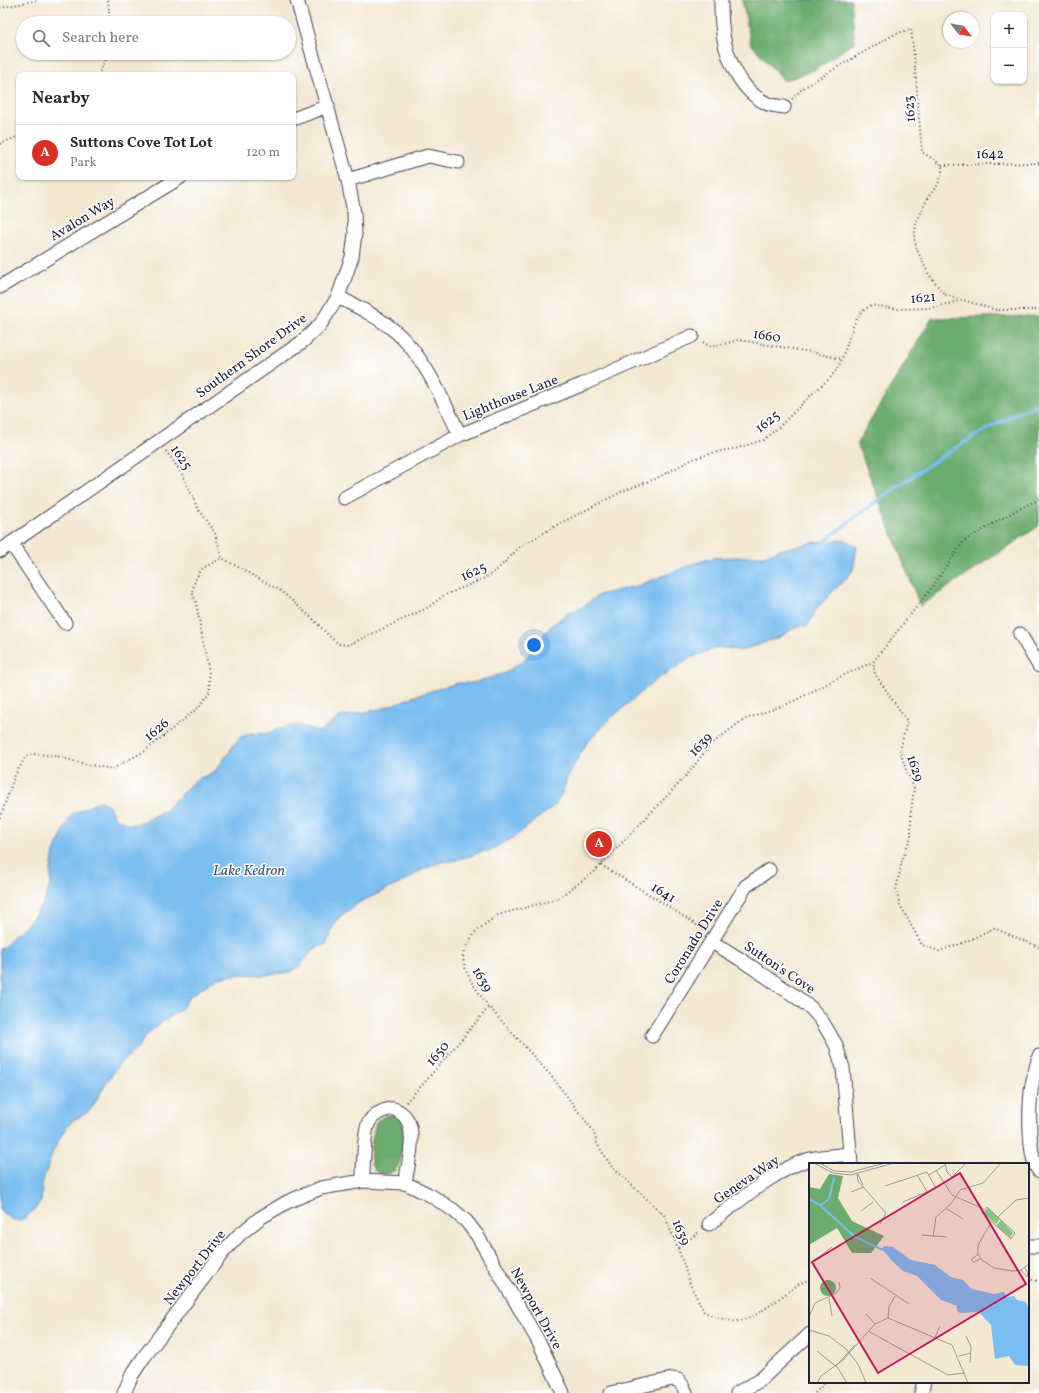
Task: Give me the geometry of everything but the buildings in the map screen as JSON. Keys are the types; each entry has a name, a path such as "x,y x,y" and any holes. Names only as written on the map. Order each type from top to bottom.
{"street":[{"name":"Southern Shore Drive","path":"0,551 302,342 320,325 338,297 352,257 355,234 354,213 348,180 328,106 296,0"},
{"path":"721,0 722,26 727,50 735,70 745,86 755,97 768,104 784,107"},
{"path":"296,118 328,106"},
{"path":"348,180 428,156 458,162"},
{"name":"Avalon Way","path":"0,287 176,180"},
{"path":"338,297 387,325 411,347 430,376 460,434"},
{"name":"Lighthouse Lane","path":"344,498 460,434 581,385 692,336"},
{"path":"11,543 65,624"},
{"path":"1020,634 1039,666"},
{"name":"Coronado Drive","path":"652,1036 746,886 768,870"},
{"name":"Sutton's Cove","path":"713,939 811,1008 822,1021 836,1045 843,1068 850,1159"},
{"path":"1039,1056 1030,1134 1033,1160 1039,1171"},
{"path":"363,1181 365,1140 368,1122 380,1111 392,1108 404,1115 410,1125 410,1149 405,1183"},
{"name":"Geneva Way","path":"709,1224 762,1184 793,1166 810,1159 850,1159"},
{"name":"Newport Drive","path":"124,1393 132,1375 144,1357 223,1252 239,1235 260,1218 286,1202 321,1188 363,1181 405,1183 430,1195 466,1221 478,1235 540,1344 563,1393"},
{"path":"737,1393 759,1381 809,1335"},
{"path":"611,1393 672,1379 678,1380 684,1386 686,1393"},
{"path":"921,1393 924,1383"}],"path":[{"path":"0,8 38,0"},
{"path":"108,0 109,16"},
{"name":"1623","path":"784,107 803,88 895,34 911,28 917,79 922,152 942,165"},
{"path":"100,72 106,60"},
{"path":"0,144 16,137"},
{"name":"1642","path":"942,165 1039,163"},
{"path":"942,165 942,175 928,197 916,224 914,238 917,250 928,273 944,294 996,310 1039,310"},
{"name":"1621","path":"842,359 853,326 860,313 871,305 898,309 931,308 962,300"},
{"name":"1660","path":"692,336 711,347 739,340 811,352 842,359"},
{"name":"1625","path":"158,441 182,474 199,510 215,532 222,558 281,591 313,619 331,638 340,644 348,644 426,608 443,596 483,579 496,571 520,547 559,524 621,492 656,479 694,459 763,440 779,427 829,379 837,370 842,359"},
{"path":"873,662 930,590 964,541 1014,511 1039,499"},
{"name":"1626","path":"0,818 14,777 26,756 34,754 56,756 85,764 112,769 145,751 199,706 210,691 205,652 196,603 192,591 196,578 204,568 222,558"},
{"name":"1639","path":"809,1279 754,1316 736,1322 704,1312 690,1284 678,1248 664,1215 612,1167 597,1144 594,1132 553,1078 489,1007 472,983 465,968 463,958 464,950 476,931 498,915 558,899 601,865 687,775 710,745 743,720 788,704 873,662"},
{"name":"1629","path":"873,662 875,674 907,721 900,751 914,788 911,812 911,836 902,860 896,890 900,905 918,939 922,945 939,951 963,943 994,928 1039,947"},
{"name":"1641","path":"601,865 663,903 713,939"},
{"name":"1650","path":"397,1110 424,1083 489,1007"},
{"path":"678,1248 709,1224"},
{"path":"1029,1279 1039,1281"},
{"path":"815,1393 825,1383"}],"green space":[{"path":"742,0 851,0 855,42 815,70 784,81 751,44"},
{"path":"1039,316 1039,526 920,606 857,443 932,318"},
{"path":"601,829 611,838 597,858 587,851"},
{"path":"386,1115 398,1118 402,1122 404,1138 401,1159 398,1166 393,1172 383,1174 377,1172 373,1167 370,1154 375,1125 377,1121"}],"water":[{"name":"Lake Kedron","path":"839,540 848,541 857,547 853,570 817,608 808,625 792,629 780,637 743,651 719,647 691,658 657,679 611,718 587,743 567,777 563,791 555,805 513,838 489,851 482,851 453,861 443,861 420,871 407,880 360,902 339,917 326,944 312,950 300,966 291,972 266,975 242,974 218,977 189,997 182,1008 153,1029 144,1038 138,1048 120,1063 104,1086 92,1108 85,1114 73,1120 63,1132 53,1151 42,1184 41,1202 36,1208 25,1218 19,1221 11,1219 0,1210 0,948 5,947 9,941 32,919 44,902 51,883 51,870 54,852 71,815 100,801 108,805 115,818 128,824 135,825 164,811 195,780 208,775 217,769 239,738 250,733 264,734 289,726 300,725 319,732 340,717 384,708 415,696 457,683 473,683 505,673 524,660 552,625 569,612 581,608 599,595 640,585 696,563 712,558 764,556 779,550 816,542"}],"waterway":[{"path":"825,541 921,470 978,434 1039,403"}],"place":[{"name":"Suttons Cove Tot Lot","path":"599,844"}]}
